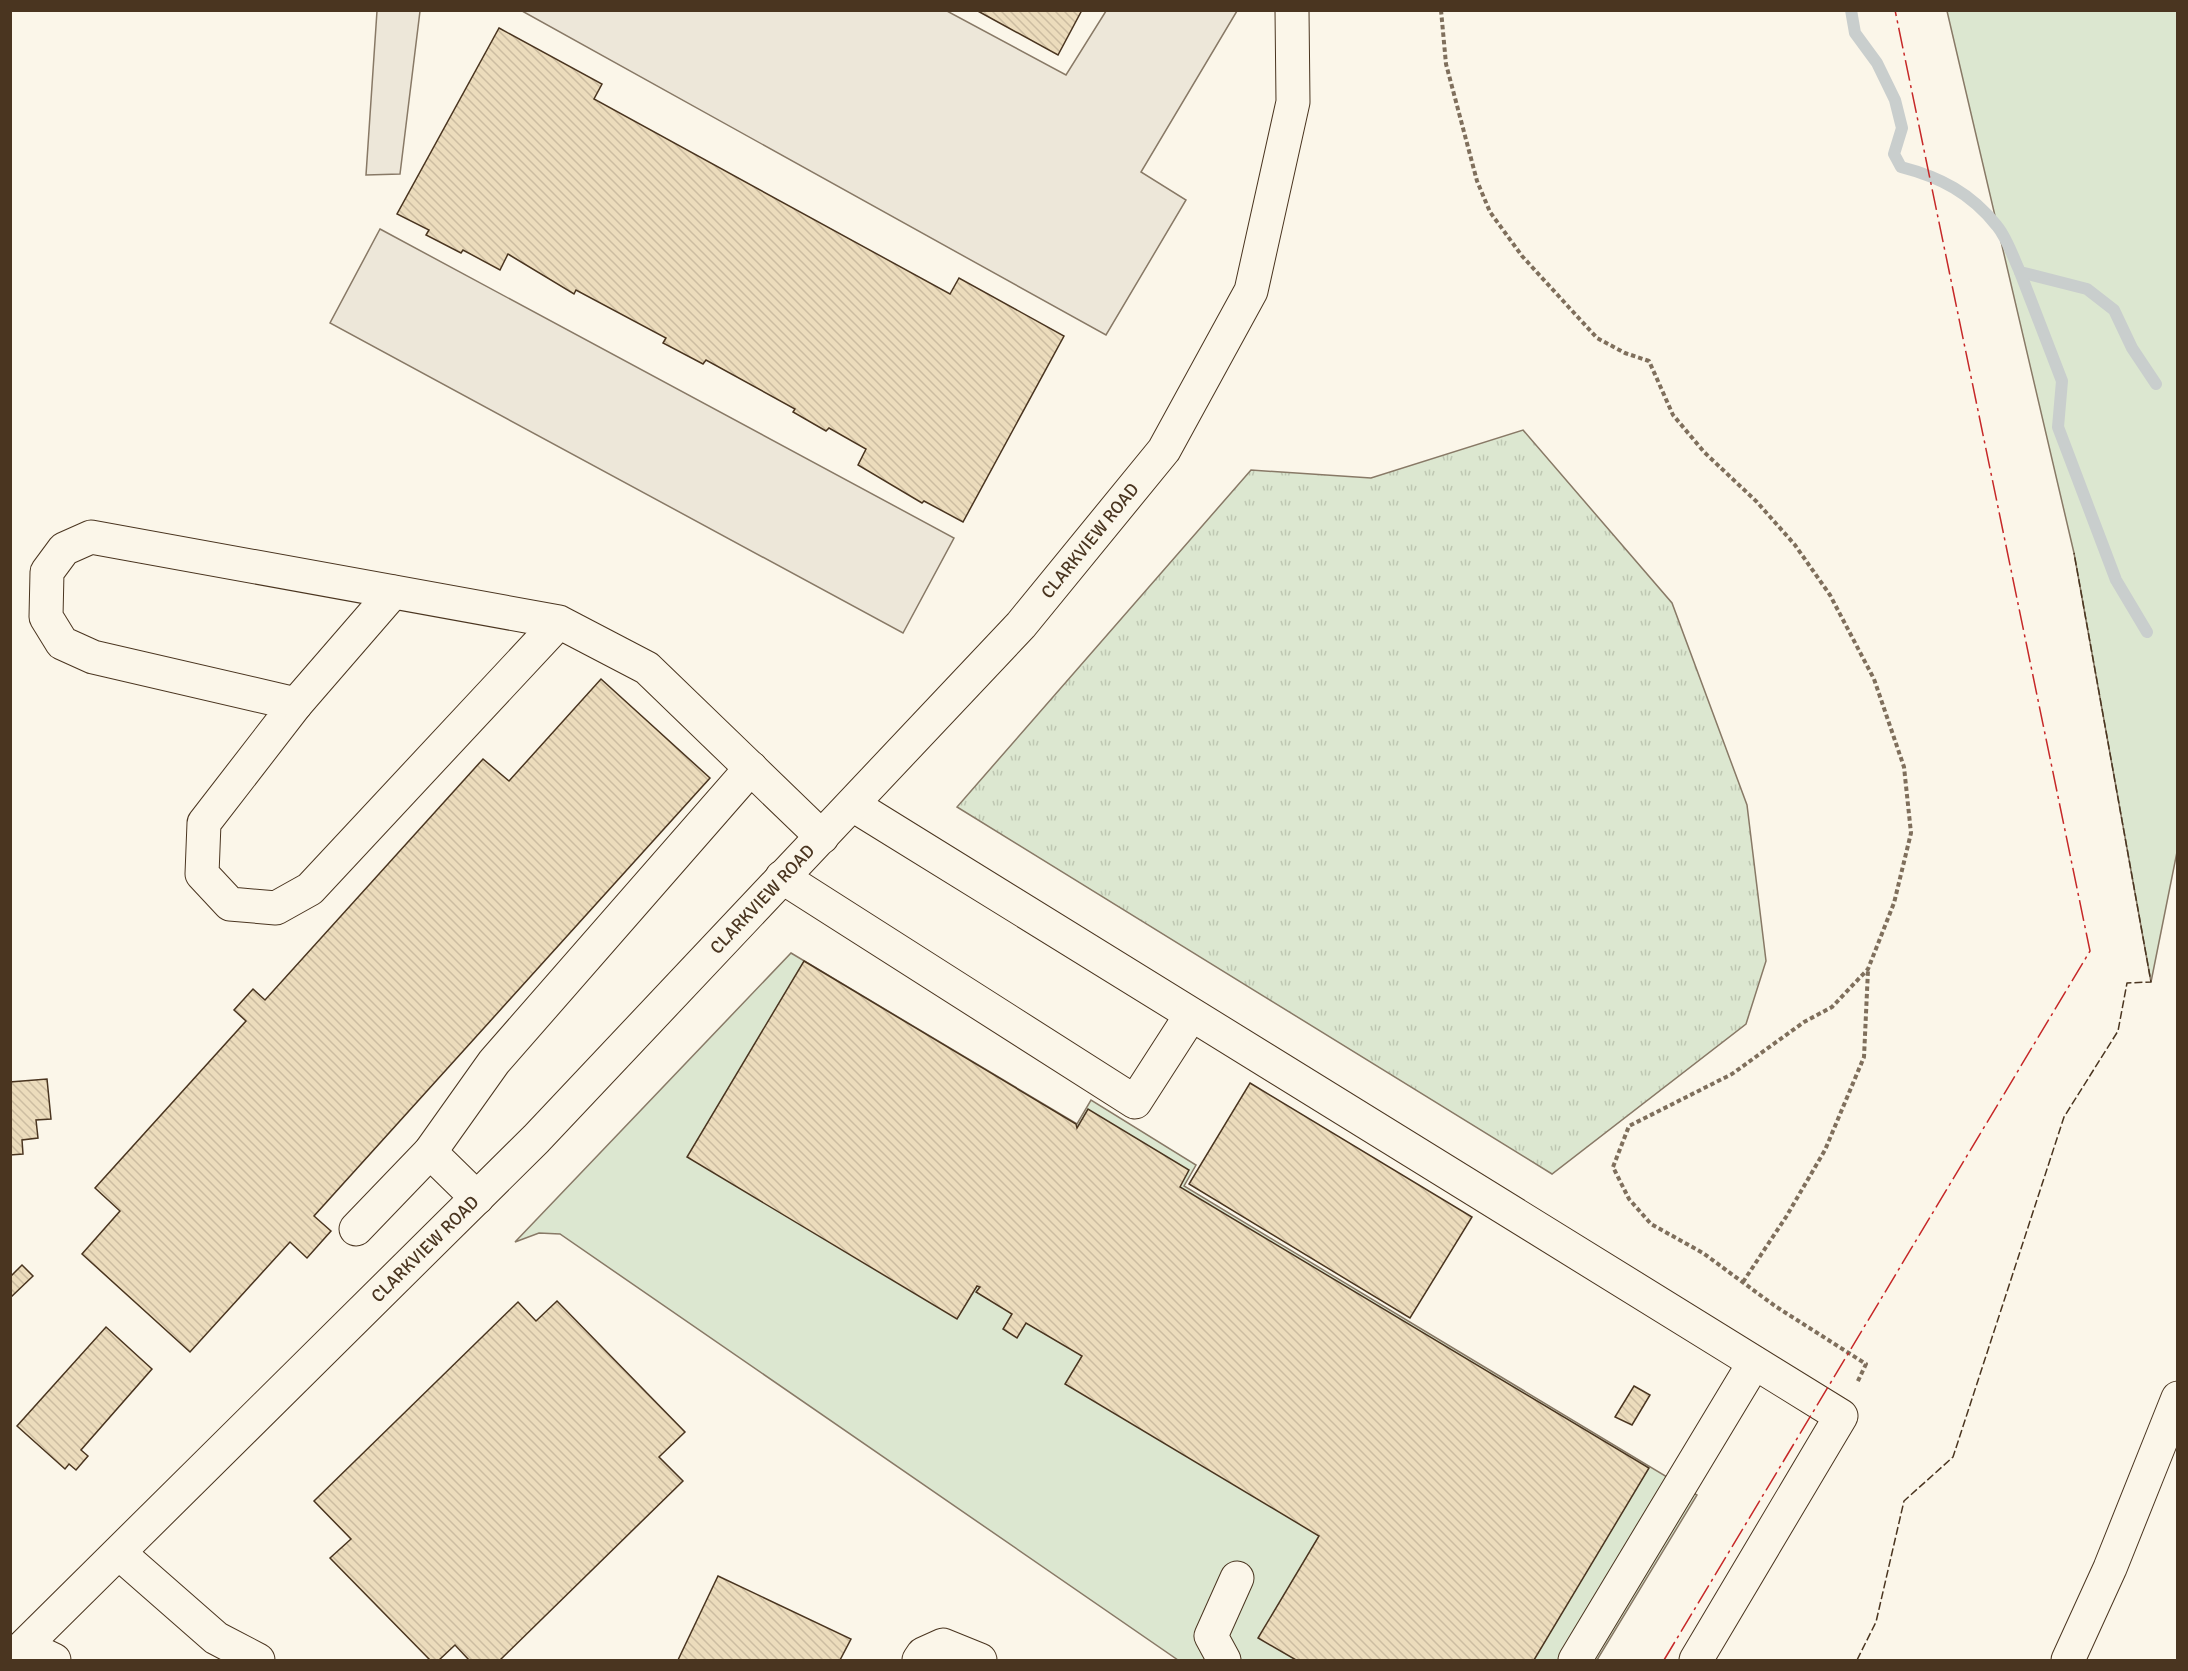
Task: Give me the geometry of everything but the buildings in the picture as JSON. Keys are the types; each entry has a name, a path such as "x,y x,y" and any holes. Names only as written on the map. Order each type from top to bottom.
{"main road":[{"name":"CLARKVIEW ROAD","path":"18,1653 536,1140 1021,625 1164,450 1251,291 1293,102 1292,10"},
{"path":"296,704 93,657 62,643 46,616 47,572 64,549 91,537 559,622 647,668 822,837"},
{"path":"393,592 296,704 204,823 202,874 230,904 276,908 310,889 559,622"},
{"path":"356,1229 430,1152 494,1062 751,768"},
{"path":"853,805 1841,1416 1696,1660"},
{"path":"782,877 1135,1102 1191,1015"},
{"path":"430,1152 477,1198"},
{"path":"1575,1660 1754,1363"},
{"path":"2068,1660 2110,1568 2178,1398"},
{"path":"119,1553 216,1638 258,1660"},
{"path":"1224,1660 1210,1636 1237,1578"},
{"path":"919,1660 923,1654 943,1645 980,1660"},
{"path":"18,1653 54,1660"}],"path":[{"path":"1441,10 1446,64 1477,181 1490,212 1522,256 1597,338 1625,353 1649,361 1673,415 1704,452 1757,502 1796,545 1830,595 1874,679 1904,767 1911,833 1894,903 1868,969 1864,1057 1825,1150 1786,1217 1743,1282"},
{"path":"1866,1364 1703,1253 1651,1224 1629,1199 1613,1167 1629,1126 1732,1074 1804,1022 1832,1007 1868,969"}],"green space":[{"path":"1947,11 2177,11 2178,847 2151,982 2074,553"},
{"path":"1523,430 1672,603 1747,805 1766,961 1746,1024 1552,1174 957,807 1251,470 1371,478"},
{"path":"791,953 1077,1124 1091,1100 1196,1165 1184,1186 1697,1495 1597,1660 1178,1660 560,1234 539,1233 515,1242"}],"shaded area":[{"path":"377,11 420,11 400,174 366,175"},
{"path":"522,11 947,11 1066,75 1106,11 1237,11 1141,172 1186,200 1106,335"},
{"path":"380,229 954,538 903,633 330,323"}],"waterway":[{"path":"1851,10 1855,33 1877,63 1895,100 1902,128 1894,154 1901,167 1942,181 1977,204 2001,231 2020,272 2087,289 2114,310 2132,348 2156,384"},
{"path":"2020,272 2062,381 2058,427 2116,580 2147,632"}],"fence":[{"path":"1857,1660 1876,1622 1904,1501 1953,1457 2064,1117 2118,1031 2127,983 2151,982 2074,553"}],"power":[{"path":"1664,1660 2090,951 1895,10"}]}
